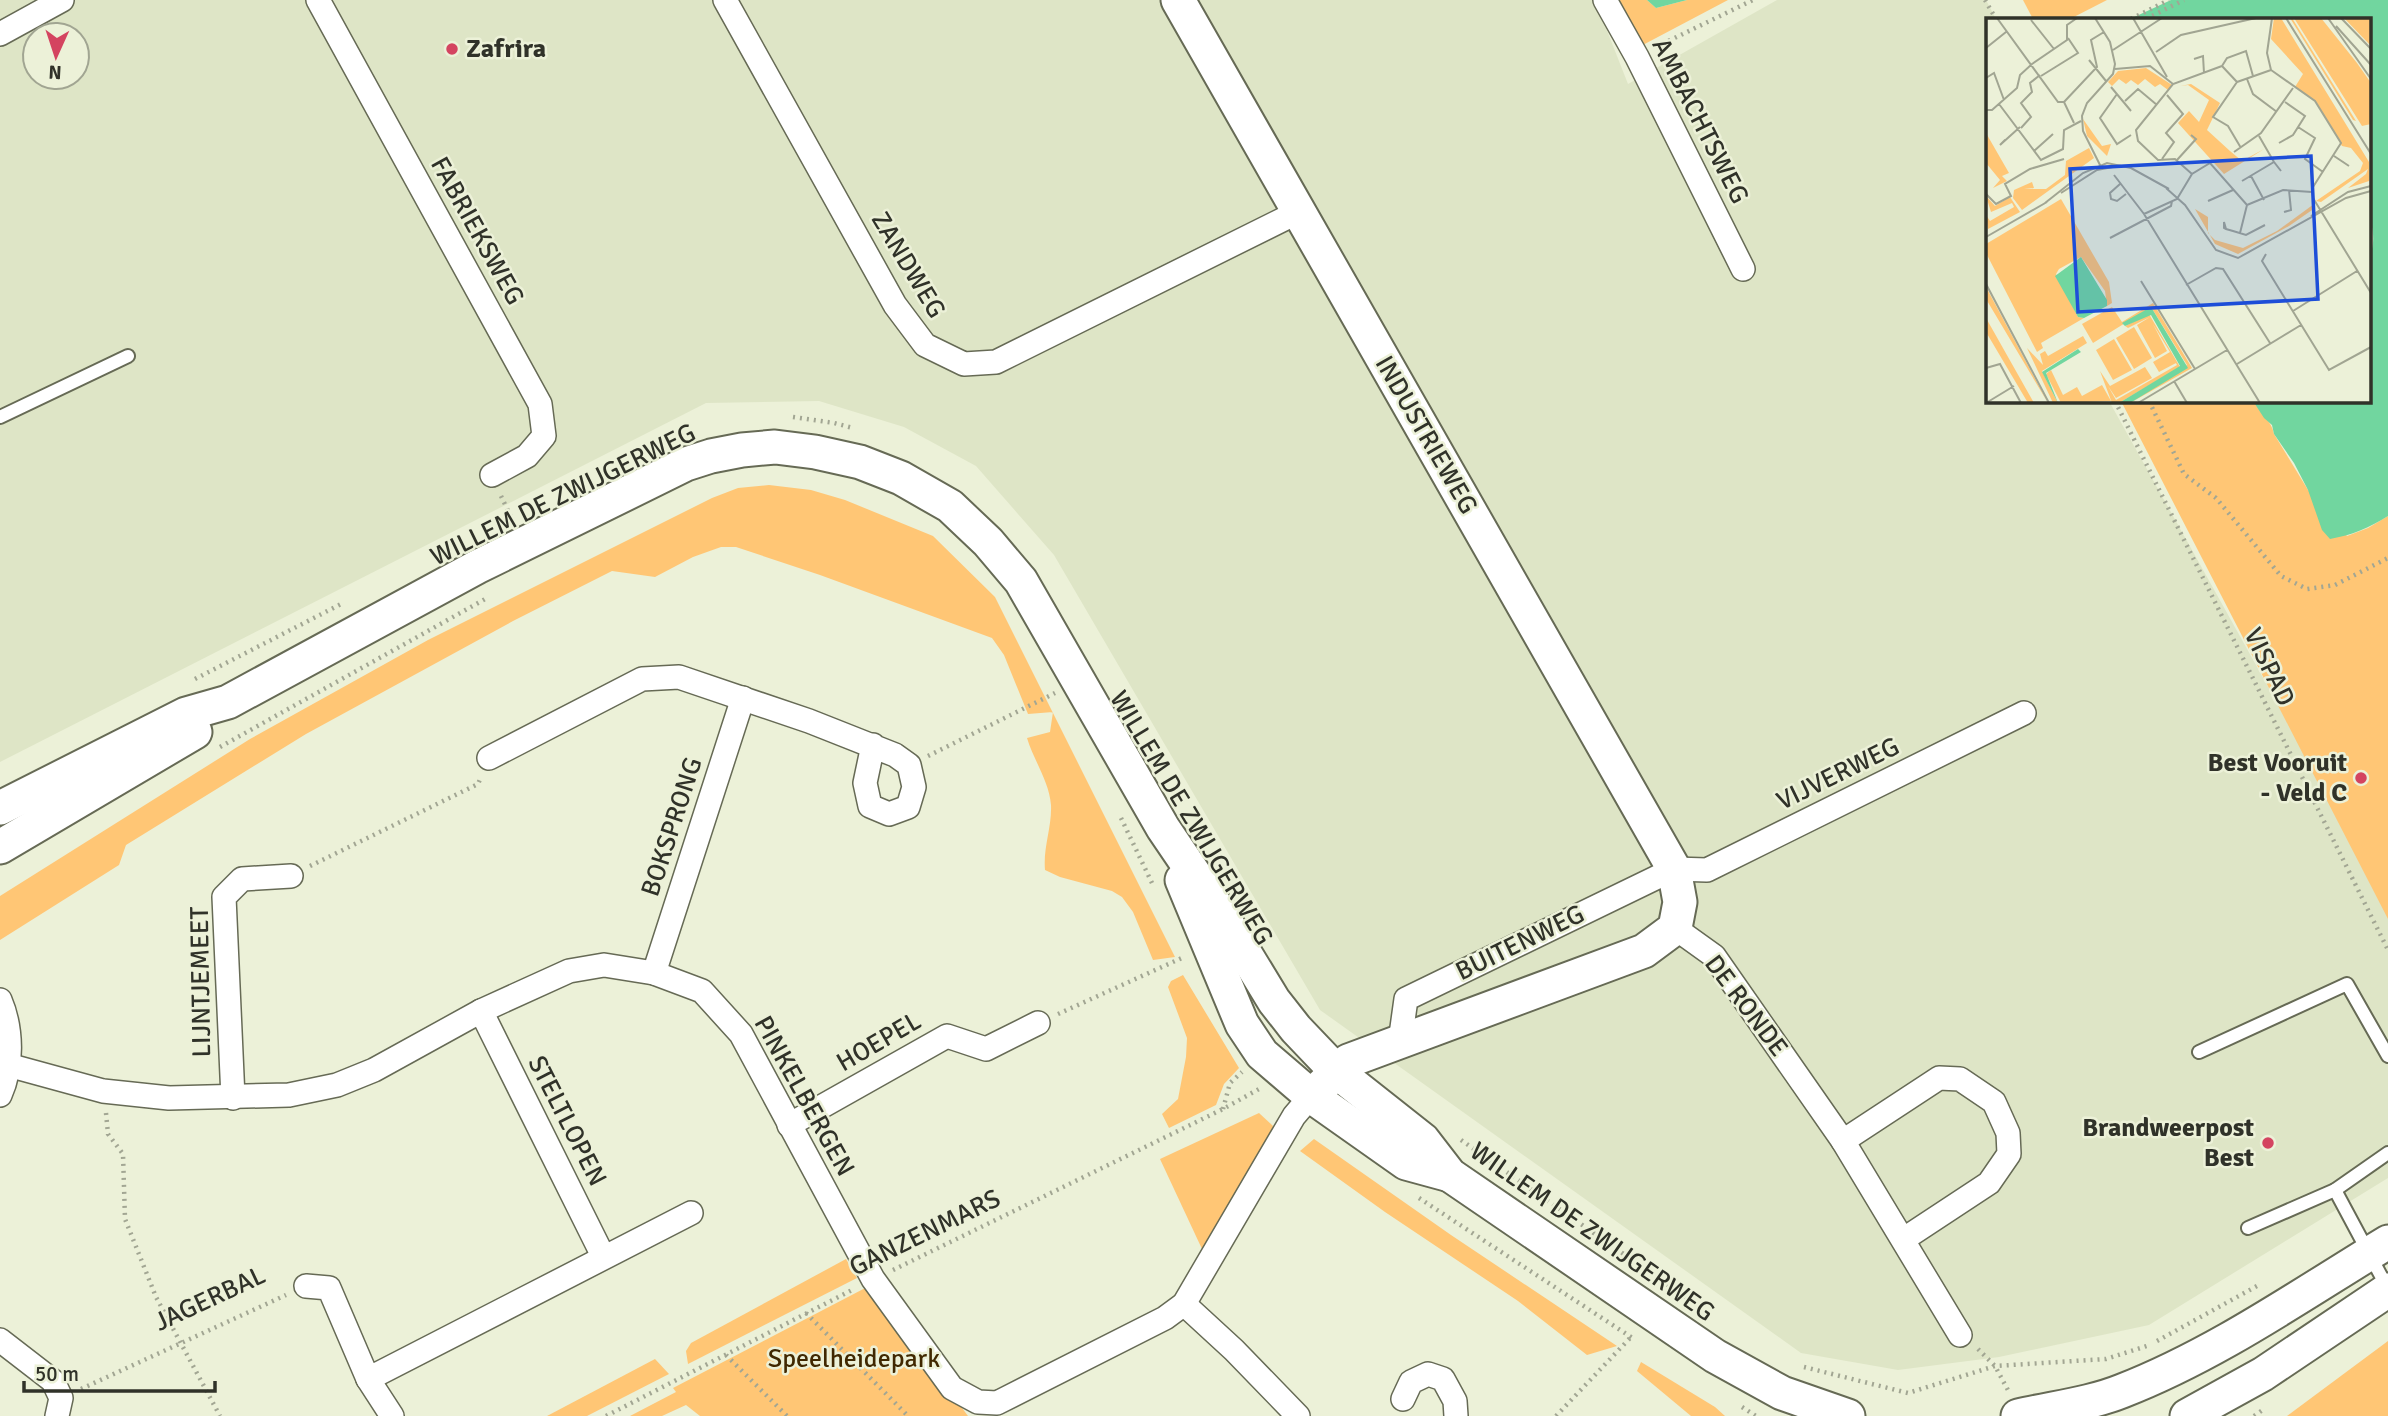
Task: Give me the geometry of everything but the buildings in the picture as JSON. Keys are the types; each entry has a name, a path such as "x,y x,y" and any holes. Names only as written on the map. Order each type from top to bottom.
{"main road":[{"name":"INDUSTRIEWEG","path":"1178,0 1674,869"},
{"name":"WILLEM DE ZWIJGERWEG","path":"0,808 186,715 228,702 477,567 686,464 742,450 775,447 860,462 901,478 950,506 988,542 1021,582 1163,828 1218,909 1274,1001 1296,1029 1337,1072 1423,1140 1450,1175 1715,1356 1782,1393 1848,1416"},
{"name":"WILLEM DE ZWIJGERWEG","path":"0,847 197,731 228,702"},
{"name":"WILLEM DE ZWIJGERWEG","path":"1163,828 1196,916 1242,1024 1262,1054 1311,1096 1406,1163 1450,1175"},
{"path":"1674,869 1680,901 1675,928"},
{"name":"BUITENWEG","path":"1311,1096 1348,1061 1644,951 1675,928"},
{"path":"2018,1416 2078,1409 2120,1392 2226,1341 2378,1248"},
{"path":"2187,1416 2263,1374 2388,1289"}],"street":[{"path":"0,34 62,0"},
{"name":"FABRIEKSWEG","path":"318,0 540,404 544,436 527,456 492,475"},
{"name":"ZANDWEG","path":"725,0 895,306 925,345 964,364 996,362 1298,212"},
{"name":"AMBACHTSWEG","path":"1605,0 1637,57 1743,269"},
{"path":"489,758 642,679 679,677 743,698 873,745 895,755 909,765 914,787 908,807 888,814 870,806 865,783 873,745"},
{"name":"BOKSPRONG","path":"654,973 743,698"},
{"name":"VIJVERWEG","path":"1674,869 1707,870 2024,713"},
{"name":"BUITENWEG","path":"1400,1042 1406,999 1674,869"},
{"name":"LIJNTJEMEET","path":"233,1098 224,897 242,879 291,876"},
{"name":"DE RONDE","path":"1675,928 1714,956 1843,1141 1960,1335"},
{"name":"PINKELBERGEN","path":"8,1065 103,1091 169,1098 289,1095 337,1085 374,1070 481,1011 569,971 604,965 654,973 702,991 741,1034 873,1279 952,1388 978,1402 997,1403 1166,1318 1184,1304 1294,1116 1311,1096"},
{"path":"0,1000 10,1036 8,1065 0,1095"},
{"name":"STELTLOPEN","path":"481,1011 603,1256"},
{"name":"HOEPEL","path":"789,1125 947,1036 985,1049 1038,1023"},
{"path":"1843,1141 1939,1078 1960,1079 1994,1102 2008,1133 2009,1154 1989,1183 1904,1239"},
{"path":"368,1379 691,1213"},
{"path":"306,1286 329,1288 368,1379 392,1416"},
{"path":"1184,1304 1234,1350 1298,1416"},
{"path":"0,1340 53,1381 59,1407"},
{"path":"1403,1399 1411,1382 1428,1374 1443,1380 1455,1401 1456,1416"}],"lane":[{"path":"0,417 128,356"},
{"path":"2199,1052 2347,985 2388,1056"},
{"path":"2248,1228 2336,1190 2388,1153"},
{"path":"2336,1190 2378,1248 2388,1289"}],"path":[{"path":"1637,57 1753,0"},
{"path":"1985,0 1995,18"},
{"path":"2133,18 2169,0"},
{"path":"2148,18 2185,0"},
{"name":"VISPAD","path":"2115,402 2388,950"},
{"path":"2149,402 2184,474 2216,498 2281,576 2307,589 2335,585 2388,558"},
{"path":"783,417 834,423 858,429"},
{"name":"WILLEM DE ZWIJGERWEG","path":"500,523 511,517"},
{"path":"183,685 354,598"},
{"path":"909,765 1058,691"},
{"path":"291,876 478,784 489,758"},
{"path":"1038,1023 1188,955"},
{"path":"1223,1109 1230,1083 1247,1068"},
{"name":"GANZENMARS","path":"606,1416 873,1279 1223,1109 1262,1087"},
{"path":"103,1091 108,1134 124,1154 125,1219 156,1297 220,1416"},
{"name":"WILLEM DE ZWIJGERWEG","path":"1450,1132 1698,1306"},
{"path":"1419,1198 1643,1345"},
{"path":"1803,1367 1908,1393 1995,1366 2106,1359 2151,1344 2259,1284"},
{"name":"JAGERBAL","path":"59,1407 181,1344 306,1286"},
{"path":"806,1313 908,1416"},
{"path":"1556,1416 1631,1338"},
{"path":"726,1354 787,1416"},
{"path":"1734,1402 1756,1416"}],"shaded area":[{"path":"0,0 1595,0 1628,84 1777,0 1986,0 1995,18 1986,18 1986,402 2110,402 2388,902 2388,1178 2149,1325 1999,1357 1898,1370 1801,1353 1320,1010 1054,555 976,466 904,427 819,401 706,403 0,762"},
{"path":"1647,0 1687,0 1656,8"},
{"path":"2171,0 2388,0 2388,516 2367,527 2330,539 2322,530 2308,490 2294,463 2274,434 2272,425 2254,402 2370,402 2370,253 2373,230 2370,220 2370,18 2132,18"}],"green space":[{"path":"1610,0 1647,0 1656,8 1687,0 1728,0 1639,47"},
{"path":"2023,0 2107,0 2072,18 2032,18"},
{"path":"2122,402 2254,402 2268,421 2308,490 2347,536 2388,516 2388,919"},
{"path":"769,485 811,490 845,500 933,536 995,597 1053,712 1028,714 1004,655 992,638 820,575 736,547 721,547 693,557 655,577 612,571 513,621 306,734 126,845 119,865 0,940 0,896 250,739 428,640 712,498 738,488"},
{"path":"1053,713 1175,957 1153,960 1133,912 1122,897 1112,891 1060,877 1045,870 1051,805 1027,738 1050,732"},
{"path":"1183,975 1239,1068 1224,1084 1216,1105 1169,1128 1162,1114 1178,1099 1187,1038 1168,987 1171,981"},
{"path":"1259,1113 1273,1126 1269,1138 1202,1249 1160,1159"},
{"path":"1314,1139 1617,1346 1587,1355 1518,1301 1300,1151"},
{"path":"846,1259 857,1278 688,1364 686,1351 691,1343"},
{"name":"Speelheidepark","path":"871,1285 968,1416 700,1416 686,1405 662,1416 630,1416 676,1392 673,1388"},
{"path":"2388,1341 2388,1416 2287,1416"},
{"path":"655,1359 669,1374 587,1416 547,1416"},
{"path":"1641,1362 1715,1407 1725,1416 1691,1416 1637,1371"}],"place":[{"name":"Zafrira","path":"452,49"},
{"name":"Best Vooruit - Veld C","path":"2361,778"},
{"name":"Brandweerpost Best","path":"2268,1143"}]}
